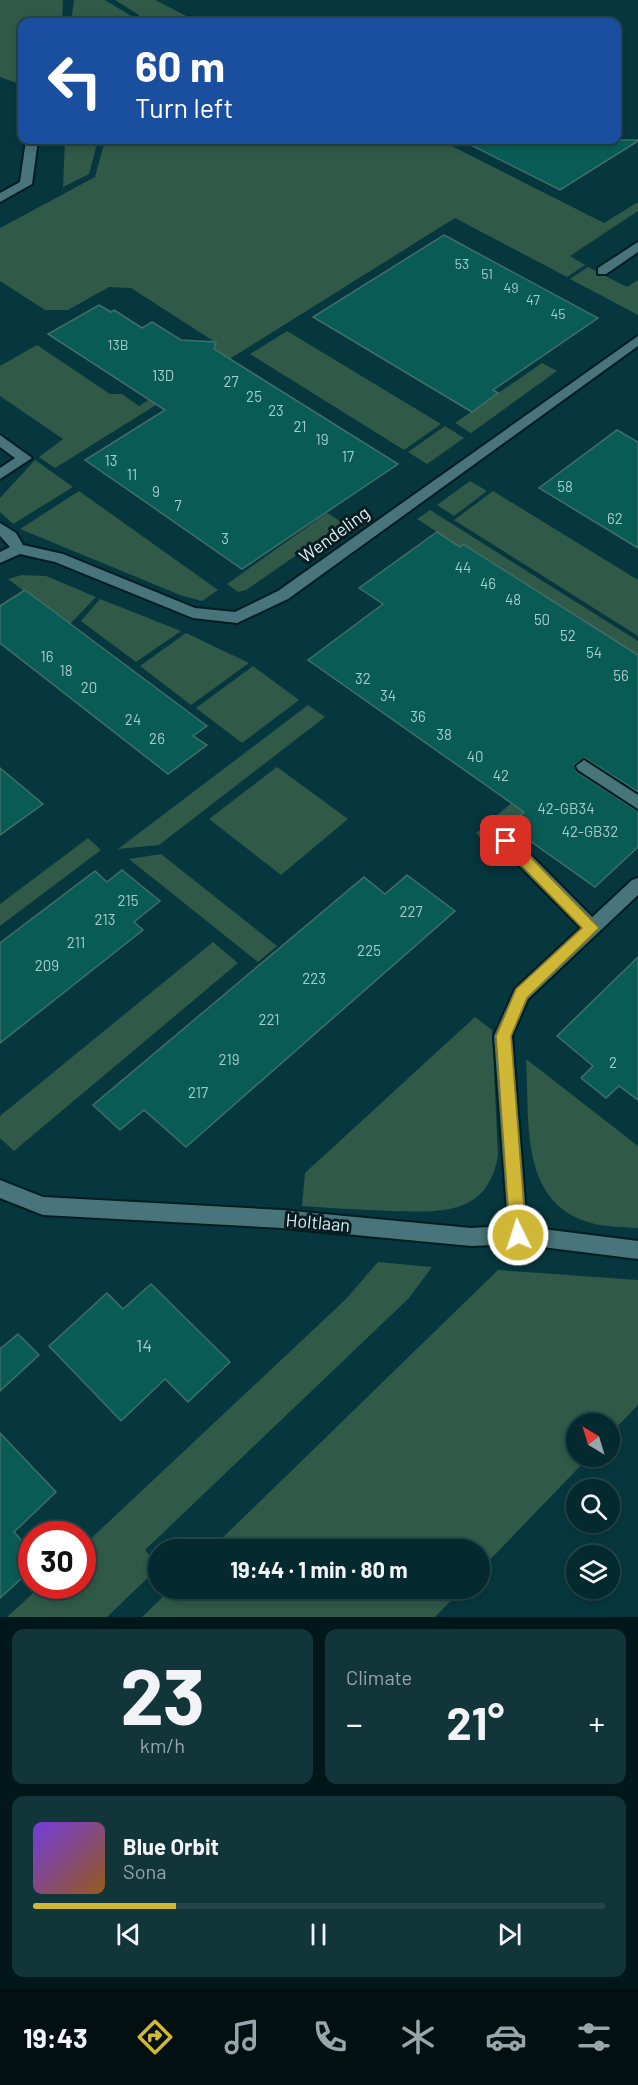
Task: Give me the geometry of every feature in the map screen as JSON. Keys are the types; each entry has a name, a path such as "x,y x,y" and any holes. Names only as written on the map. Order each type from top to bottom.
{"street":[{"path":"0,198 26,184 31,144"},
{"path":"602,271 638,246"},
{"name":"Wendeling","path":"18,549 58,558 192,613 237,618 283,595 638,340"},
{"path":"0,440 25,458 0,474"},
{"path":"0,528 11,537 18,549 0,558"},
{"path":"584,766 638,803"},
{"path":"506,841 592,928"},
{"path":"518,1235 503,1036 521,994 638,885"},
{"name":"Holtlaan","path":"0,1189 43,1206 282,1219 471,1237 518,1235 638,1250"}],"green space":[{"path":"0,0 63,0 62,18 18,18 18,84 0,77"},
{"path":"74,0 105,0 133,17 133,18 72,18"},
{"path":"115,0 155,0 190,18 138,18 139,15"},
{"path":"65,144 97,144 89,174 63,187"},
{"path":"104,144 448,144 604,223 638,202 638,211 570,256 585,265 567,277 455,218 55,468 39,457 63,439 0,396 0,366 37,345 110,394 122,394 139,406 196,370 212,352 215,342 131,288 109,287 68,310 45,310 0,281 0,228 95,177"},
{"path":"588,267 627,287 638,280 638,315 570,279"},
{"path":"287,331 441,424 404,450 250,354"},
{"path":"542,363 557,371 471,433 455,423"},
{"path":"445,426 464,438 427,464 408,452"},
{"path":"35,460 73,487 13,524 0,512 0,498"},
{"path":"470,481 487,491 454,516 437,505"},
{"path":"79,491 218,590 202,601 180,595 20,529"},
{"path":"493,491 638,580 638,636 454,520"},
{"path":"430,510 638,641 638,655 464,544 460,547 417,519"},
{"path":"327,513 343,523 246,590 238,592 227,584"},
{"path":"22,575 46,576 96,597 69,625 8,579"},
{"path":"100,599 181,631 136,662 81,621"},
{"path":"186,633 249,663 191,705 140,666"},
{"path":"253,666 299,700 242,743 196,708"},
{"path":"638,696 638,714 488,845 476,833"},
{"path":"308,705 325,717 159,845 118,849"},
{"path":"277,767 348,819 281,875 209,819"},
{"path":"88,838 101,850 0,926 0,904"},
{"path":"161,854 277,946 258,962 129,859"},
{"path":"213,942 238,963 14,1151 0,1138 0,1116"},
{"path":"475,1017 492,1030 498,1155 492,1175 484,1190 459,1207 443,1210 390,1211 302,1206 305,1173"},
{"path":"526,1059 638,1146 638,1228 606,1226 588,1222 565,1211 549,1196 532,1154"},
{"path":"378,1262 432,1267 409,1298 157,1539 148,1539 148,1547 145,1550 148,1554 148,1578 107,1617 7,1617 27,1599 96,1599 96,1534 346,1299"},
{"path":"498,1270 638,1280 638,1405 620,1424 620,1413 566,1413 566,1467 579,1467 490,1560 490,1539 221,1539"},
{"path":"161,1599 452,1599 435,1617 142,1617"}],"building":[{"path":"621,140 638,140 560,190 469,144 621,144"},
{"path":"444,235 598,318 493,390 498,393 472,412 313,317"},
{"path":"99,305 111,312 114,310 142,328 152,322 181,340 216,342 214,349 398,464 242,569 85,460 165,410 48,334"},
{"path":"617,430 638,442 638,548 539,488"},
{"path":"437,532 460,547 463,544 638,655 638,792 585,758 574,765 577,772 638,811 638,847 595,887 509,826 524,812 308,660 383,604 359,588"},
{"path":"25,590 207,726 193,736 207,745 168,774 0,643 0,606"},
{"path":"0,768 43,804 0,835"},
{"path":"122,870 160,901 134,922 143,930 0,1043 0,943 95,871 107,882"},
{"path":"407,875 455,911 186,1147 144,1110 120,1130 93,1105 364,877 385,894"},
{"path":"638,957 638,1100 619,1086 606,1098 581,1078 593,1066 557,1036"},
{"path":"151,1284 230,1362 188,1402 165,1379 121,1421 49,1346 107,1293 123,1309"},
{"path":"18,1334 39,1355 0,1391 0,1349"},
{"path":"0,1433 56,1492 26,1521 18,1521 18,1528 14,1532 18,1536 18,1582 0,1598"}],"route":[{"path":"506,841 592,928 521,994 503,1036 518,1235"}]}
